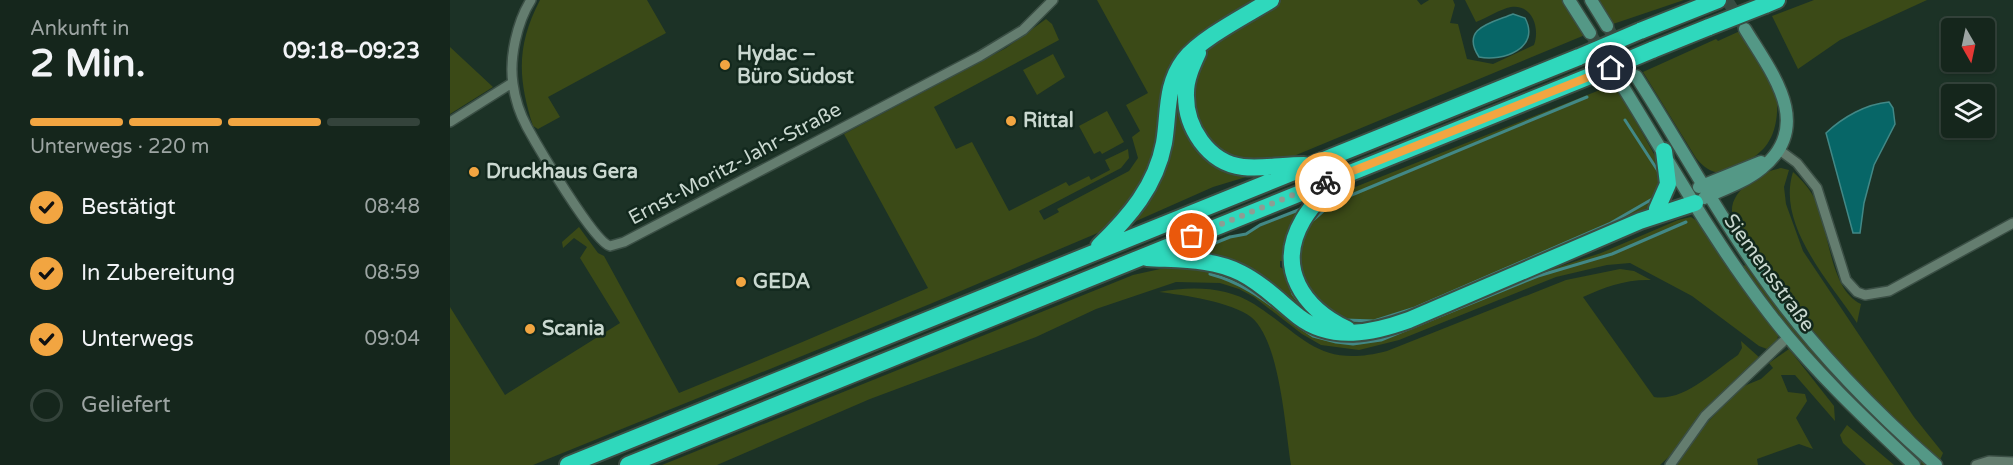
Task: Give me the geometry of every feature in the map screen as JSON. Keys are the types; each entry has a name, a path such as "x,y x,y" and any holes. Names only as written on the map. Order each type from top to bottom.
{"highway":[{"path":"1091,253 1140,202 1150,184 1164,143 1172,82 1184,60 1224,28 1271,0"},
{"path":"568,465 1718,0"},
{"path":"628,465 1771,2"},
{"path":"1201,46 1188,79 1187,109 1197,136 1207,149 1223,160 1241,166 1314,165"},
{"path":"1658,209 1668,184 1664,151"},
{"path":"1337,177 1303,219 1295,236 1293,271 1298,287 1318,313 1354,333"},
{"path":"1640,221 1658,209 1700,194"},
{"path":"1140,258 1203,261 1221,265 1257,282 1315,327 1330,332 1354,333 1387,328 1409,320 1700,194"}],"main road":[{"path":"1569,0 1590,33"},
{"path":"1591,0 1607,26"},
{"name":"Siemensstraße","path":"1700,194 1754,174 1771,159 1786,129 1785,104 1781,90 1745,29"},
{"name":"Siemensstraße","path":"1636,75 1741,274 1789,336 1868,421 1914,465"},
{"name":"Siemensstraße","path":"1620,82 1664,151 1810,337 1860,394 1936,465"}],"street":[{"name":"Ernst-Moritz-Jahr-Straße","path":"512,83 518,107 527,127 554,172 599,239 606,245 615,245 980,56 1023,30 1053,0"},
{"path":"450,122 512,83 519,28 527,1"},
{"path":"1778,148 1797,163 1816,188 1846,280 1857,292 1865,295 1889,291 2013,223"},
{"path":"1670,465 1705,417 1789,336"},
{"path":"1976,465 1989,461 2013,462"}],"green space":[{"path":"540,0 647,0 666,33 548,97 560,117 538,129 533,126 524,93 522,63 527,32"},
{"path":"1097,0 1259,0 1189,45 1152,173 1115,221 1100,232 930,304 533,465 450,465 450,307 505,395 620,323 580,258 587,247 574,238 563,248 562,242 579,227 598,253 604,256 679,393 928,288 844,134 1006,48 1046,19 1052,24 1059,40 934,107 956,149 972,142 1009,211 1066,182 1069,186 1089,176 1091,180 1110,170 1105,160 1128,149 1129,158 1121,168 1039,211 1044,220 1059,212 1057,209 1129,171 1138,158 1132,137 1140,131 1126,105 1148,93"},
{"path":"1281,0 1417,0 1421,5 1429,0 1453,0 1455,5 1450,23 1458,24 1467,59 1493,64 1534,45 1536,32 1533,19 1525,9 1511,7 1476,22 1465,0 1563,0 1585,35 1289,158 1269,161 1237,159 1218,151 1206,140 1189,97 1204,53 1232,30"},
{"path":"1598,0 1684,0 1613,24"},
{"path":"1814,0 1927,0 1840,40 1798,69 1772,16"},
{"path":"1740,31 1772,82 1777,100 1776,121 1765,147 1753,158 1729,170 1715,172 1704,167 1696,158 1643,72 1716,39 1718,41"},
{"path":"450,47 493,87 450,114"},
{"path":"1053,54 1065,77 1037,95 1023,70"},
{"path":"1178,82 1185,122 1247,173 1246,177 1213,187 1134,222 1131,220"},
{"path":"1615,84 1659,163 1664,179 1651,206 1604,230 1404,316 1363,325 1329,316 1300,280 1297,243 1323,203 1335,195"},
{"path":"1107,111 1124,142 1102,154 1100,151 1094,154 1079,126"},
{"path":"1781,168 1789,170 1784,187 1786,204 1803,251 1914,417 1943,453 1940,460 1881,406 1828,348 1779,286 1734,220 1732,210 1738,193 1754,179"},
{"path":"1793,172 1806,185 1816,201 1832,258 1843,286 1851,297 1861,304 1857,323 1820,271 1799,232 1792,212 1790,192"},
{"path":"1308,204 1288,261 1280,261 1280,267 1288,272 1320,321 1187,252 1230,235 1234,237 1244,234"},
{"path":"1691,217 1702,224 1740,283 1778,333 1777,341 1769,348 1759,346 1692,296 1630,263 1607,265 1556,277 1399,340 1359,350 1321,345 1302,334 1254,297 1239,289 1220,283 1176,282 1096,309 1036,337 870,399 717,465 662,465 1133,275 1178,265 1239,276 1340,339 1601,253 1678,220"},
{"path":"1745,265 1777,308 1928,465 1923,465 1898,442 1827,371 1762,294 1742,267"},
{"path":"1620,269 1634,271 1651,280 1616,284 1583,297 1654,397 1676,395 1698,384 1738,355 1742,348 1741,341 1760,358 1708,408 1675,451 1660,465 1291,465 1280,386 1269,345 1261,328 1251,317 1232,307 1207,300 1159,292 1195,288 1232,294 1254,304 1314,346 1345,356 1387,351 1566,280"},
{"path":"1789,349 1834,406 1835,421 1795,375 1781,375 1788,392 1805,394 1807,401 1796,418 1813,449 1799,444 1757,459 1758,465 1677,465 1702,428 1724,405 1744,386 1761,379 1773,368 1769,363"},
{"path":"1847,425 1894,465 1866,465 1843,443 1840,435"}],"water":[{"path":"1513,14 1525,18 1529,28 1524,45 1508,55 1479,57 1473,39 1476,33 1488,24"},
{"path":"1889,102 1893,108 1895,124 1874,165 1864,203 1860,233 1853,233 1826,133 1855,112 1872,105"}],"waterway":[{"path":"1311,222 1328,207 1354,194 1587,97"},
{"path":"1625,120 1660,174"},
{"path":"1345,320 1374,321 1415,308 1609,224 1654,198"},
{"path":"1200,249 1230,237 1246,234 1260,225 1301,209"},
{"path":"1284,264 1285,244 1296,216"},
{"path":"1295,324 1313,336 1336,342 1353,344 1381,340 1538,276 1612,254 1686,222"},
{"path":"1286,273 1293,294 1308,314"},
{"path":"1210,274 1250,291 1286,316"}],"tunnel":[{"path":"1727,0 1745,29"},
{"path":"1607,26 1636,76"},
{"path":"1590,33 1620,82"}],"way so far":[{"path":"1192,236 1325,182"}],"place":[{"name":"Hydac – Büro Südost","path":"725,65"},
{"name":"Rittal","path":"1011,121"},
{"name":"Druckhaus Gera","path":"474,172"},
{"name":"GEDA","path":"741,282"},
{"name":"Scania","path":"530,329"}],"route":[{"path":"1325,182 1611,68"}]}
